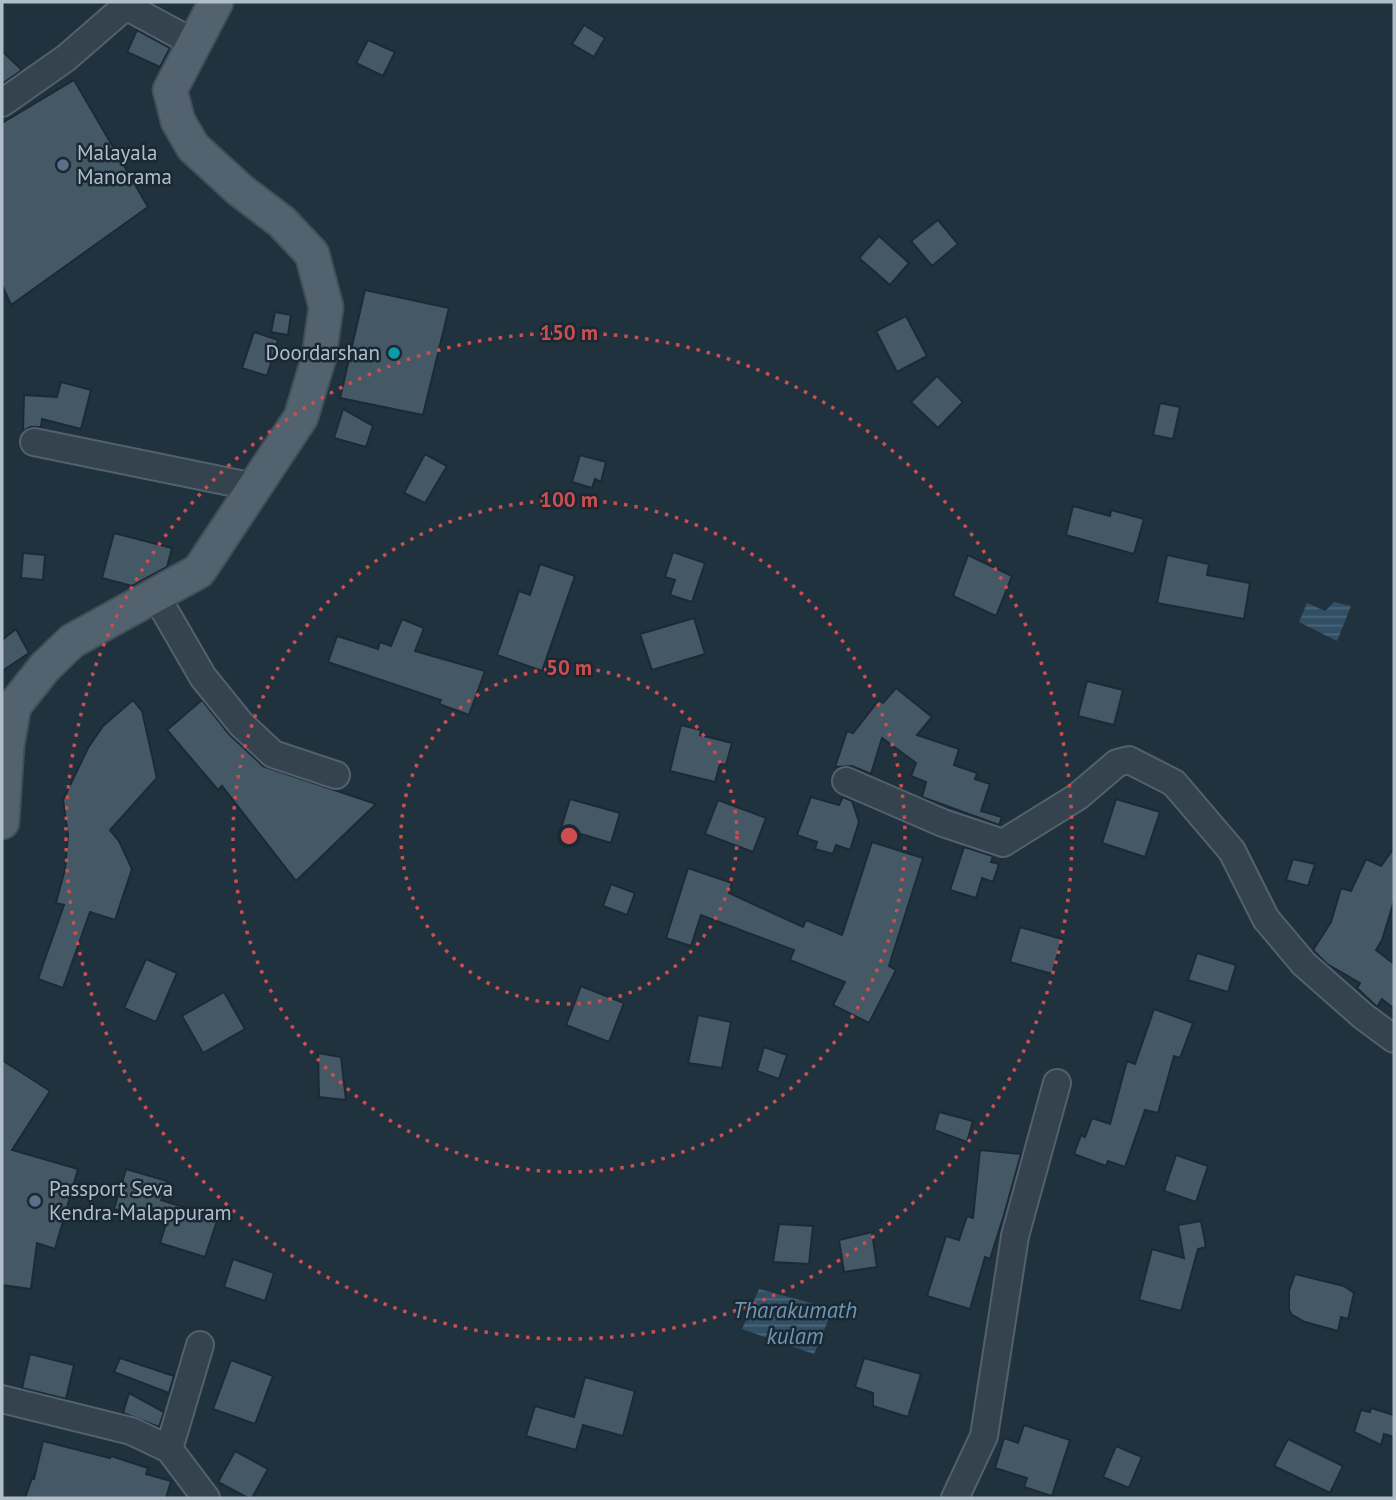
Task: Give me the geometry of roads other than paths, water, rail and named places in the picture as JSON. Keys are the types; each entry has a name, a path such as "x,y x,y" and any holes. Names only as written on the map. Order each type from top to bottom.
{"main road":[{"path":"2,822 7,745 14,706 72,641 198,571 301,417 318,357 326,307 312,254 282,222 240,190 193,147 178,121 170,90 216,2"}],"street":[{"path":"2,103 66,58 126,6 194,43"},
{"path":"34,442 255,487"},
{"path":"155,594 204,677 241,724 273,754 336,775"},
{"path":"846,781 943,823 1003,843 1077,797 1117,763 1129,760 1174,783 1232,850 1273,928 1304,964 1363,1016 1394,1039"},
{"path":"956,1498 984,1436 1015,1236 1056,1083"},
{"path":"169,1449 200,1345"},
{"path":"2,1399 131,1431 169,1449 206,1498"}],"water":[{"path":"1334,602 1351,606 1337,641 1299,622 1307,603 1325,611"},
{"name":"Tharakumath kulam","path":"759,1289 833,1309 814,1354 742,1329"}],"place":[{"name":"Malayala Manorama","path":"63,165"},
{"name":"Doordarshan","path":"394,353"},
{"name":"Passport Seva Kendra-Malappuram","path":"35,1201"}]}
